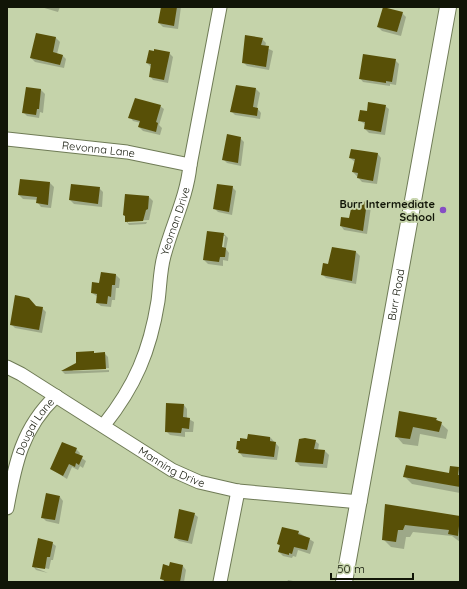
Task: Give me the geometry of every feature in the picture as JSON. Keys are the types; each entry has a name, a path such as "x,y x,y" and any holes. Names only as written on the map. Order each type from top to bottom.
{"street":[{"name":"Yeoman Drive","path":"104,425 123,401 140,371 150,342 163,261 169,236 181,209 188,184 190,165 220,7"},
{"name":"Burr Road","path":"344,582 360,502 448,7"},
{"name":"Revonna Lane","path":"7,139 127,152 190,165"},
{"name":"Manning Drive","path":"7,367 104,425 172,470 200,482 238,491 360,502"},
{"name":"Dougal Lane","path":"7,508 14,471 27,433 41,410 56,396"},
{"path":"220,582 238,491"}],"building":[{"path":"161,7 177,7 174,26 158,23"},
{"path":"383,7 403,12 397,32 377,27"},
{"path":"36,33 56,37 53,52 63,55 60,65 30,58"},
{"path":"245,35 263,38 261,45 269,46 266,67 242,63"},
{"path":"154,49 170,52 164,80 149,77 151,64 146,63 149,50 154,51"},
{"path":"363,54 396,59 392,82 386,81 386,83 359,79"},
{"path":"236,85 256,88 253,107 258,108 257,116 230,112"},
{"path":"26,87 41,89 39,109 37,109 36,115 22,113"},
{"path":"135,98 161,105 156,122 158,123 156,132 138,127 140,121 128,118"},
{"path":"368,102 386,105 381,132 364,129 365,122 358,121 360,110 367,111"},
{"path":"227,134 241,137 238,163 222,160"},
{"path":"351,149 378,153 373,181 357,178 358,173 352,172 355,159 349,158"},
{"path":"20,179 50,182 48,205 36,203 37,197 18,195"},
{"path":"71,184 100,187 98,204 69,200"},
{"path":"217,184 233,186 229,212 213,209"},
{"path":"125,194 149,196 148,209 146,210 143,221 125,222 125,216 123,215"},
{"path":"353,200 367,202 363,231 340,226 341,217 349,218"},
{"path":"207,231 224,233 222,247 226,248 225,257 220,257 219,262 203,260"},
{"path":"332,247 356,251 352,281 321,275 323,263 328,264"},
{"path":"101,272 116,274 115,285 112,285 111,297 108,296 107,304 96,303 97,294 91,293 92,282 99,283"},
{"path":"15,295 29,298 36,306 43,307 39,330 10,325"},
{"path":"94,351 94,353 105,352 106,369 61,371 76,363 76,352"},
{"path":"166,403 184,404 183,417 190,418 189,429 182,428 181,433 165,432"},
{"path":"399,411 437,418 436,420 442,422 439,432 413,427 410,439 395,437"},
{"path":"248,434 270,437 270,441 276,442 274,457 238,453 239,450 236,449 237,441 240,441 240,438 247,439"},
{"path":"305,438 316,440 314,449 325,450 323,464 295,462 299,439"},
{"path":"62,442 77,448 75,453 83,456 79,465 76,463 75,467 69,464 63,476 50,469"},
{"path":"406,465 449,473 450,466 459,467 458,475 460,475 460,487 403,477"},
{"path":"46,493 60,496 55,520 41,518"},
{"path":"385,504 460,516 458,536 448,534 449,530 405,525 403,530 398,530 396,542 382,540"},
{"path":"179,509 195,513 188,541 174,538"},
{"path":"282,527 299,531 298,534 310,538 307,550 294,547 292,554 289,553 289,555 278,552 280,545 277,544"},
{"path":"38,538 53,542 50,557 47,557 45,569 32,567"},
{"path":"170,562 183,565 180,582 164,582 164,580 160,579 163,564 169,566"}],"place":[{"name":"Burr Intermediate School","path":"443,210"}]}
